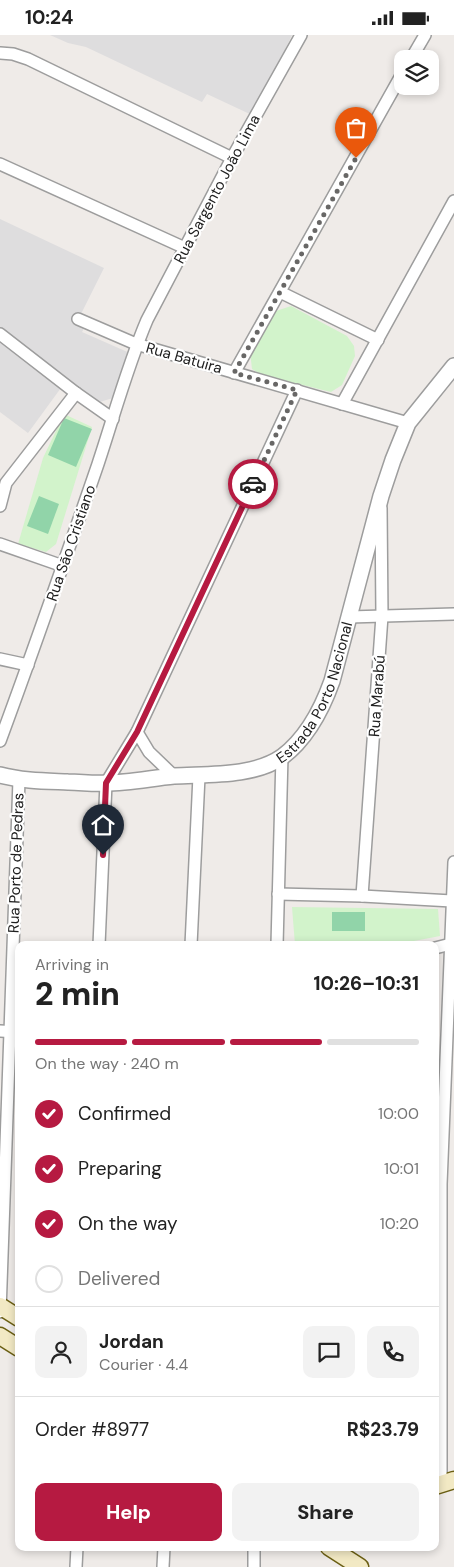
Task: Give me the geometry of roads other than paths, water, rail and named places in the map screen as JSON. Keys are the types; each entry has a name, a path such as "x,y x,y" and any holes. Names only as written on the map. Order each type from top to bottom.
{"main road":[{"path":"0,1306 15,1315"},
{"path":"0,1336 15,1345"},
{"path":"345,1557 360,1567"}],"street":[{"name":"Rua Sargento João Lima","path":"136,344 146,320 232,157 301,35"},
{"path":"416,50 425,35"},
{"path":"0,53 13,54 28,59 232,157"},
{"path":"234,373 394,88"},
{"path":"0,164 185,248"},
{"path":"342,404 454,201"},
{"path":"280,292 378,340"},
{"name":"Rua Batuira","path":"78,319 136,344 408,423"},
{"path":"0,334 113,419"},
{"name":"Rua São Cristiano","path":"0,741 64,566 136,344"},
{"name":"Estrada Porto Nacional","path":"0,775 19,780 106,783 174,776 236,773 268,764 282,756 298,741 324,702 381,496 408,423 454,366"},
{"path":"99,941 106,783 137,732 297,390"},
{"path":"0,505 3,480 76,393"},
{"name":"Rua Marabú","path":"362,896 382,616 381,496"},
{"path":"0,544 64,566"},
{"path":"349,617 454,614"},
{"path":"0,659 28,665"},
{"path":"137,732 149,752 174,776"},
{"path":"277,941 282,756"},
{"path":"191,941 199,776"},
{"name":"Rua Porto de Pedras","path":"0,1312 19,780"},
{"path":"439,1138 450,1049 454,862"},
{"path":"278,894 452,901"},
{"path":"439,947 451,944"},
{"path":"439,1244 443,1483"},
{"path":"76,1567 78,1551"},
{"path":"163,1567 164,1551"},
{"path":"254,1551 254,1567"}]}
